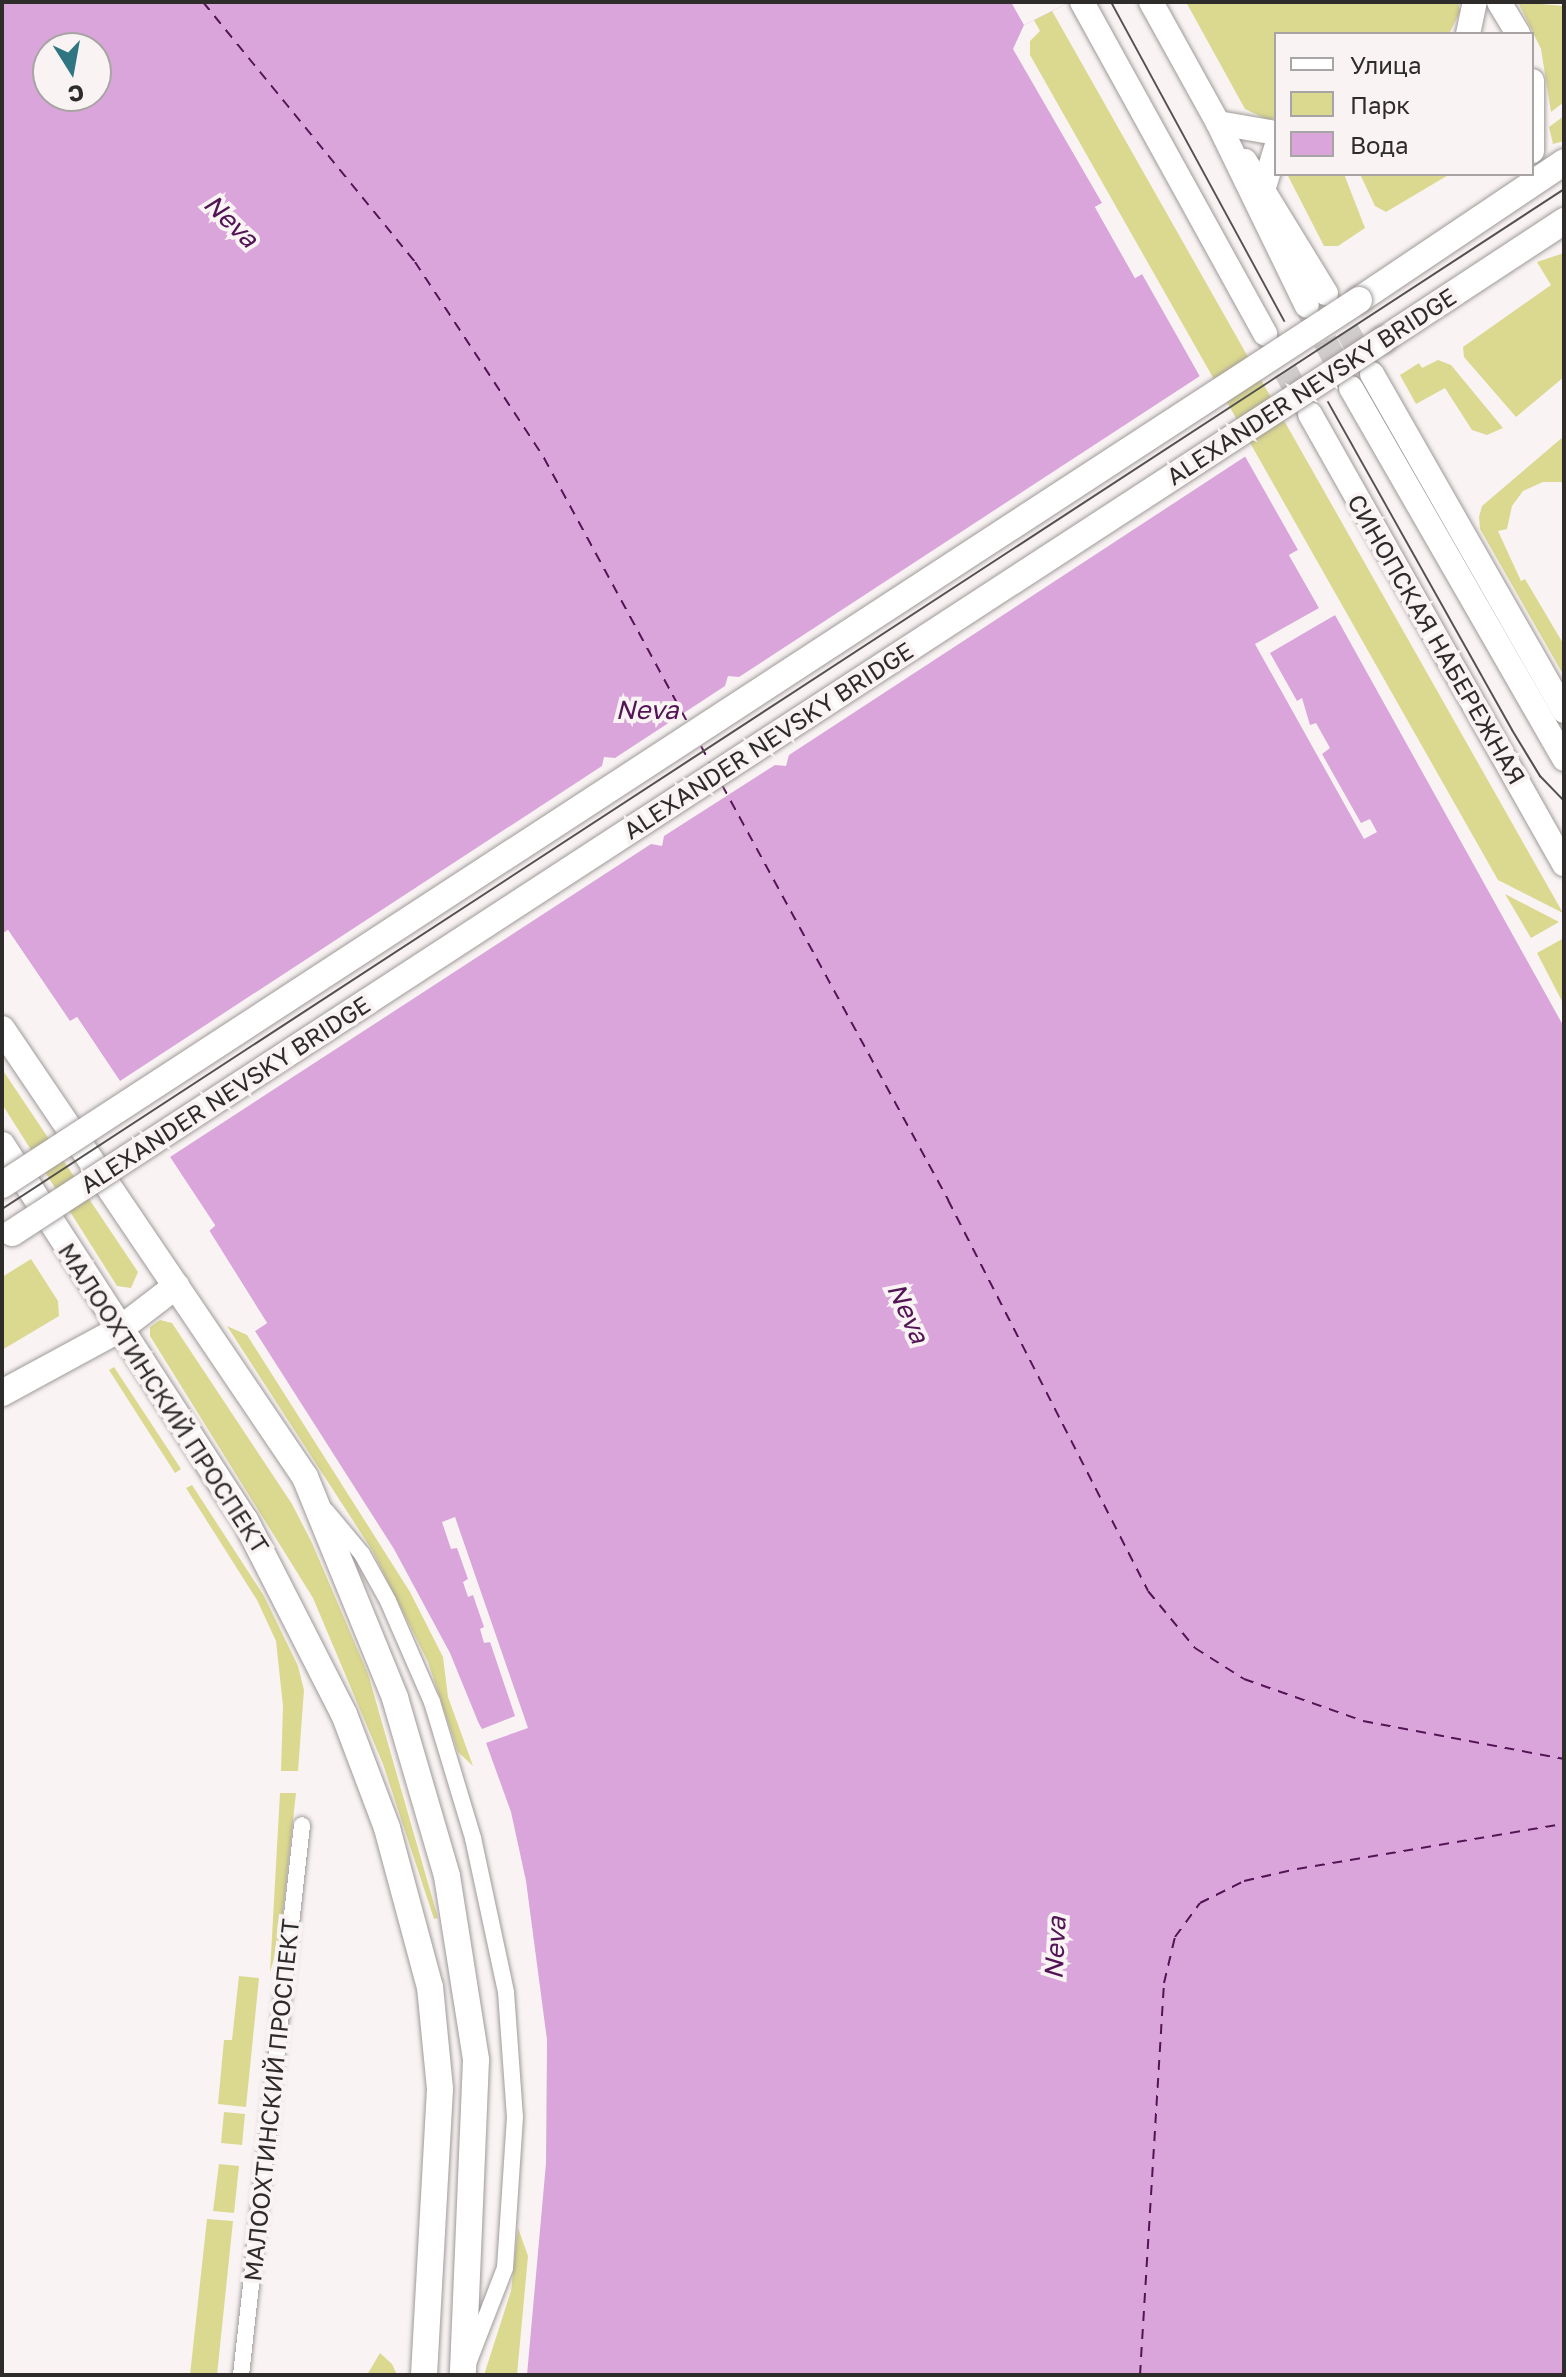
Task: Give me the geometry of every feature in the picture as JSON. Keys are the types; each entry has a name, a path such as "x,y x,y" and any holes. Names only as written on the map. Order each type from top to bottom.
{"main road":[{"path":"1082,2 1265,334"},
{"path":"1151,2 1316,300 1264,187 1218,123"},
{"path":"1468,32 1475,2"},
{"path":"1499,2 1517,32"},
{"path":"1218,123 1274,133"},
{"path":"1264,187 1274,154"},
{"name":"ALEXANDER NEVSKY BRIDGE","path":"2,1185 1359,300 1564,162"},
{"path":"1499,208 1522,176"},
{"name":"ALEXANDER NEVSKY BRIDGE","path":"7,1236 1560,226"},
{"path":"1372,374 1564,711"},
{"name":"СИНОПСКАЯ НАБЕРЕЖНАЯ","path":"1351,388 1560,753"},
{"name":"СИНОПСКАЯ НАБЕРЕЖНАЯ","path":"1310,414 1564,864"},
{"path":"1523,789 1564,824"},
{"path":"2,1031 311,1488 416,1760 460,1938 476,2060 477,2124 463,2374"},
{"name":"МАЛООХТИНСКИЙ ПРОСПЕКТ","path":"2,1145 245,1520 317,1656 387,1828 430,1987 440,2089 424,2375"},
{"path":"2,1393 176,1286"}],"street":[{"path":"311,1488 362,1554 432,1702 473,1838 506,1992 515,2117 505,2268 490,2317 463,2374"},
{"name":"МАЛООХТИНСКИЙ ПРОСПЕКТ","path":"241,2375 302,1825"}],"green space":[{"path":"1024,2 1047,2 1563,913 1498,880 1030,55 1030,41 1040,31"},
{"path":"1186,2 1458,2 1460,12 1450,32 1274,32 1274,118 1268,120 1245,109"},
{"path":"1518,2 1564,6 1564,102 1551,112 1541,49"},
{"path":"1564,116 1564,141 1553,144 1549,127"},
{"path":"1288,176 1345,176 1365,228 1338,246 1324,246"},
{"path":"1361,176 1447,176 1386,212 1375,206"},
{"path":"1564,253 1564,377 1516,417 1464,357 1463,347 1551,285 1537,262"},
{"path":"1438,360 1451,365 1503,428 1487,435 1472,430 1445,388 1416,404 1400,375 1419,363 1422,368"},
{"path":"1564,436 1564,482 1543,482 1523,491 1512,506 1507,529 1498,531 1521,581 1525,579 1564,645 1564,676 1480,529 1479,517 1482,506"},
{"path":"1505,894 1559,922 1531,938"},
{"path":"1564,938 1564,1005 1537,953"},
{"path":"2,1069 138,1272 131,1288 117,1286 2,1104"},
{"path":"31,1259 58,1301 59,1316 2,1350 2,1277"},
{"path":"160,1320 172,1323 292,1504 312,1543 368,1674 438,1918 434,1919 383,1764 313,1598 150,1336 150,1327"},
{"path":"227,1326 247,1335 410,1592 443,1657 448,1697 473,1766 458,1752 428,1662 372,1550"},
{"path":"114,1367 181,1469 175,1473 109,1370"},
{"path":"192,1485 264,1596 298,1666 304,1690 298,1771 281,1771 283,1706 276,1641 257,1600 186,1488"},
{"path":"280,1793 296,1793 280,1938 270,1972"},
{"path":"239,1976 259,1978 246,2107 218,2104 224,2040 232,2040"},
{"path":"224,2112 245,2114 242,2145 221,2143"},
{"path":"219,2164 239,2166 234,2213 213,2211"},
{"path":"207,2219 233,2221 217,2375 190,2375"},
{"path":"518,2228 528,2256 517,2375 484,2375 511,2291"},
{"path":"380,2353 392,2364 397,2375 367,2375"}],"water":[{"name":"Neva","path":"2,2 1070,2 1024,25 1013,49 1102,203 1095,207 1135,278 1142,274 1298,550 1289,555 1326,620 1335,615 1564,1027 1564,2375 527,2375 546,2163 547,2040 526,1881 511,1812 450,1653 394,1549 255,1331 267,1323 209,1230 215,1225 77,1017 70,1022 8,930 2,934"}],"pier":[{"path":"1011,2 1070,2 1024,25"},
{"path":"1102,203 1136,273 1142,274 1135,278 1095,207"},
{"path":"1203,374 1249,454 789,755 786,766 775,765 664,836 662,846 651,844 170,1157 215,1226 209,1231 267,1323 255,1331 261,1322 205,1232 210,1225 76,1023 67,1024 2,934 8,930 70,1021 77,1017 120,1081 602,766 604,757 615,758 725,686 728,676 739,677"},
{"path":"1298,550 1295,556 1327,615 1335,615 1270,653 1297,701 1302,698 1310,725 1316,723 1330,748 1322,754 1361,823 1370,819 1377,832 1364,839 1255,644 1319,608 1289,555"},
{"path":"455,1517 528,1728 483,1744 467,1704 482,1729 515,1716 490,1642 484,1643 480,1629 484,1627 473,1595 468,1597 463,1582 468,1579 457,1548 451,1549 442,1522"}],"ferry route":[{"path":"203,2 415,262 544,458 688,723"},
{"path":"701,746 711,765"},
{"path":"722,785 948,1200 1148,1591 1195,1648 1244,1679 1363,1721 1564,1759"},
{"path":"1140,2375 1164,1983 1175,1937 1200,1903 1244,1881 1297,1869 1564,1824"}],"tunnel":[{"path":"1329,299 1371,372"},
{"path":"1308,309 1349,386"},
{"path":"1268,339 1308,412"}],"tram line":[{"path":"1111,2 1284,321"},
{"path":"2,1209 1564,189"},
{"path":"1328,402 1512,730 1540,776 1564,801"}]}
